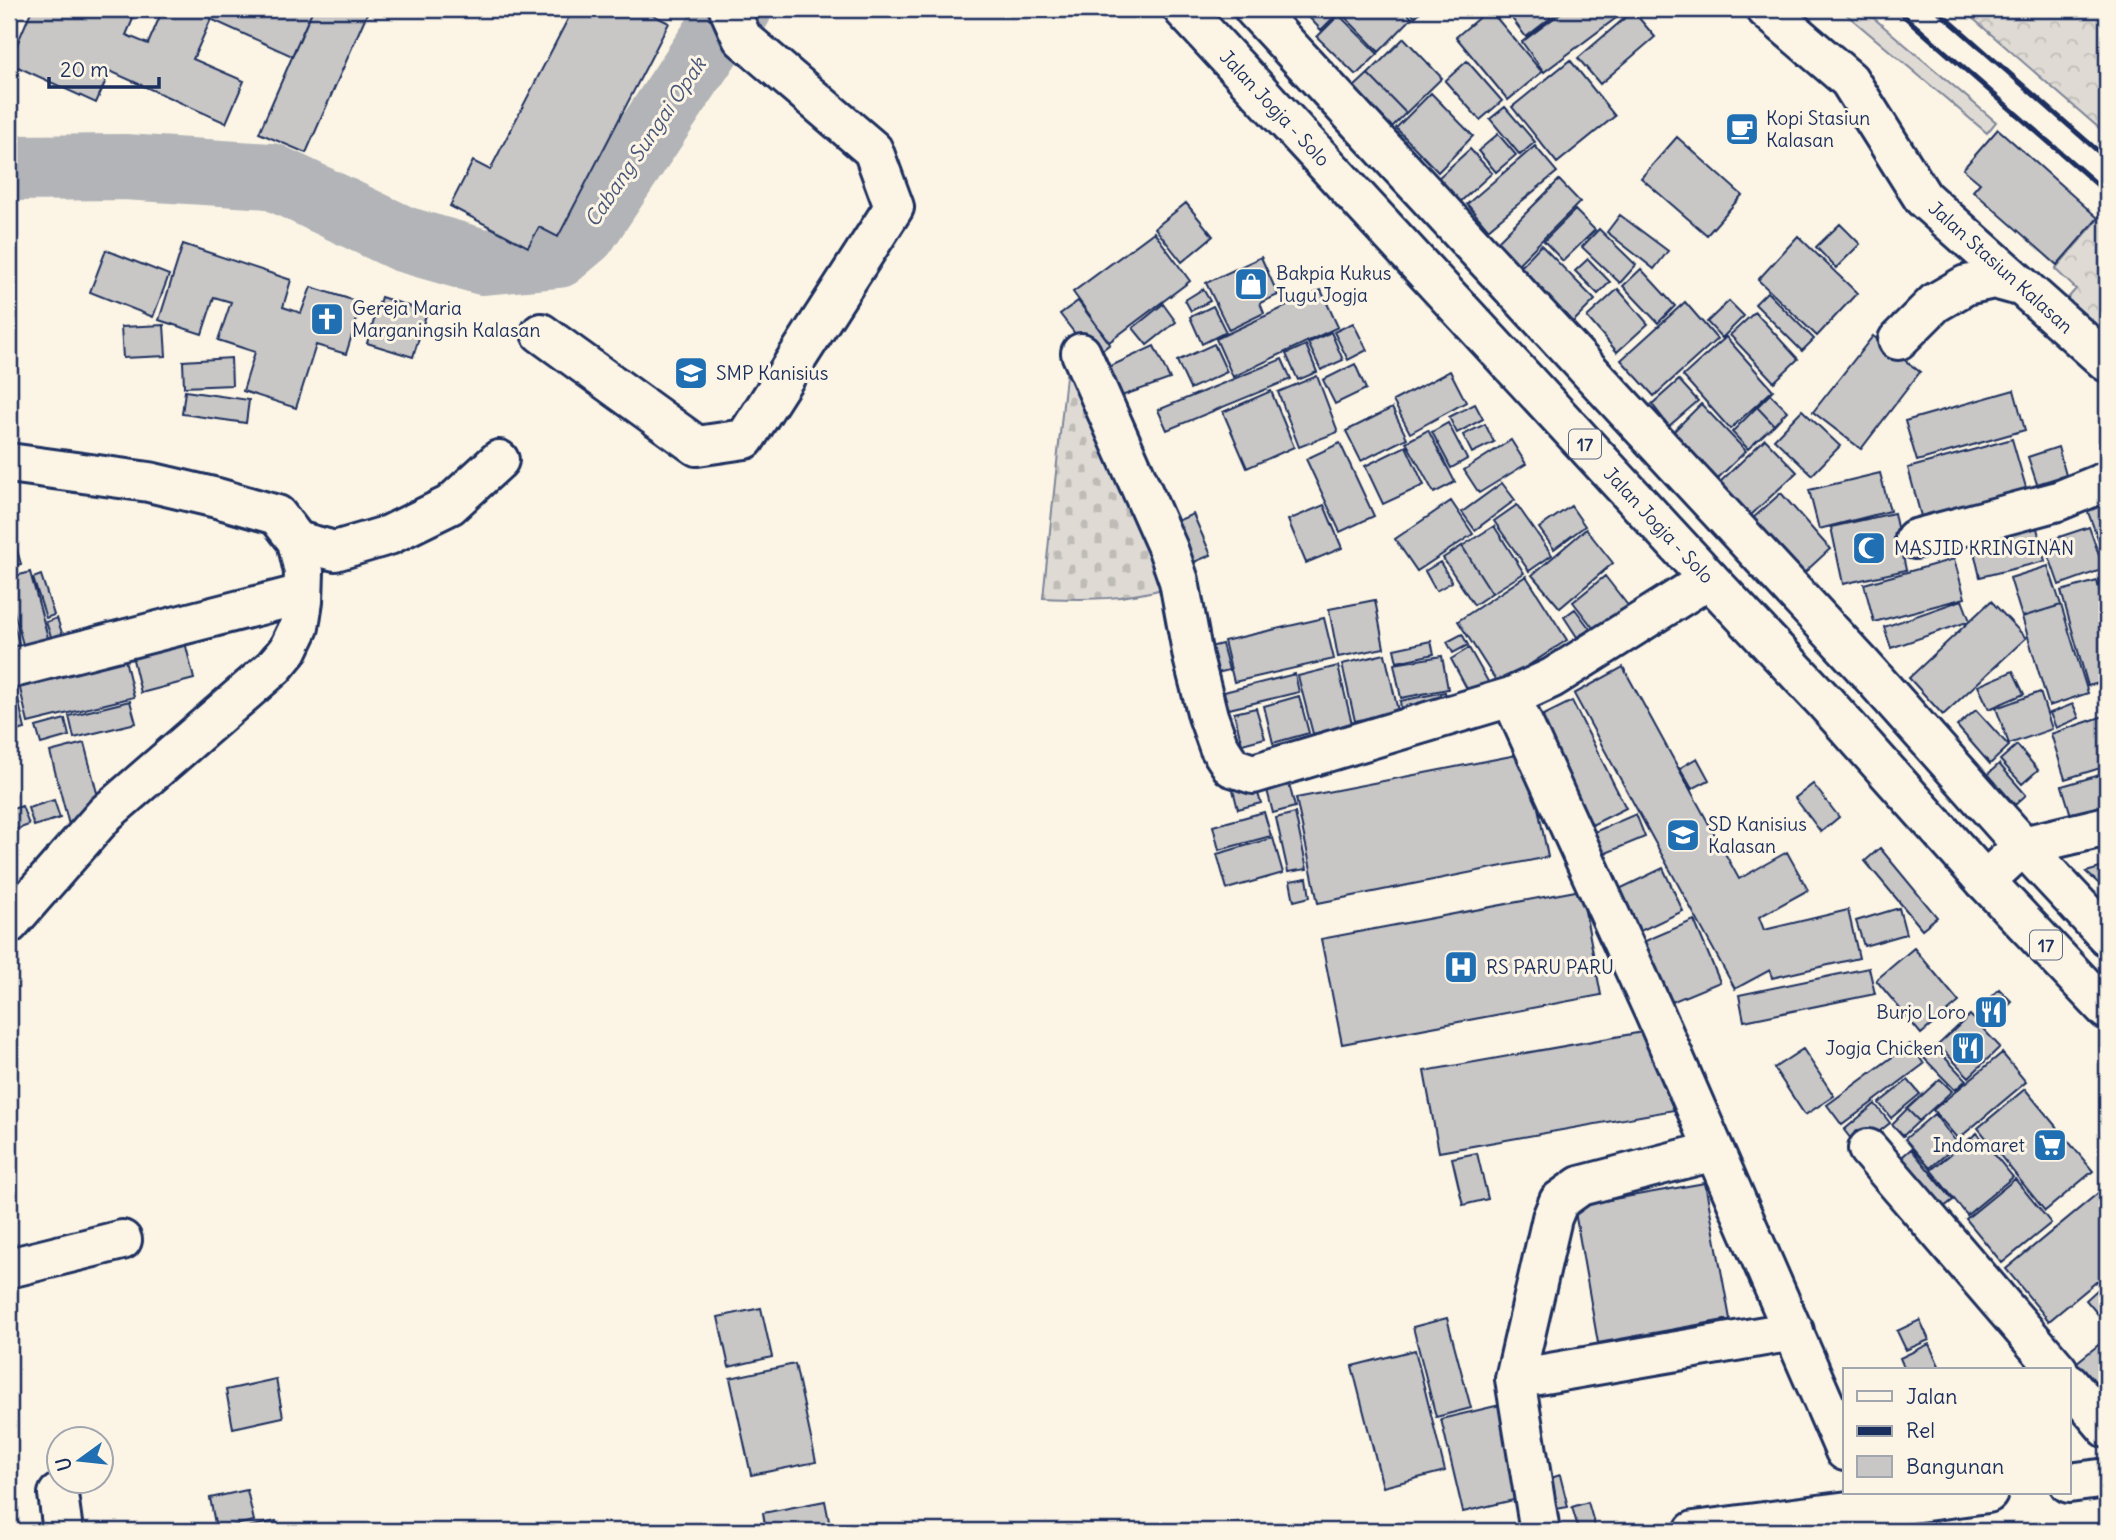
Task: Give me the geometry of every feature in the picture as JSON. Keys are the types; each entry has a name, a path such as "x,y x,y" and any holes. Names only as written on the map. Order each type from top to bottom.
{"main road":[{"name":"Jalan Jogja - Solo","path":"1183,9 2107,1010"},
{"path":"1254,9 1852,655 2107,936"},
{"name":"Jalan Stasiun Kalasan","path":"1766,9 1849,80 1923,198 2107,362"},
{"path":"541,333 697,446 745,439 894,207 873,150 736,24"},
{"path":"1898,340 1935,303 1966,285 1994,278 2023,286"},
{"path":"1081,354 1168,549 1179,581 1193,657 1208,716 1219,747 1232,767 1253,774 1511,697 1552,678 1709,579"},
{"path":"297,541 335,551 389,534 450,505 499,460"},
{"path":"9,463 149,482 277,515 297,541 304,572 299,626 288,650 106,813 9,924"},
{"path":"1915,538 2058,501 2107,481"},
{"path":"9,669 303,594"},
{"path":"1511,697 1655,1014 1843,1446"},
{"path":"1985,880 2023,846 2107,826"},
{"path":"1868,1149 2056,1368"},
{"path":"1540,1531 1515,1379 1552,1219 1559,1201 1570,1192 1595,1181 1714,1151"},
{"path":"9,1268 122,1240"},
{"path":"1515,1379 1794,1331"},
{"path":"2070,1384 2107,1428"},
{"path":"2070,1483 2107,1478"},
{"path":"1695,1531 1822,1522 1868,1500 1972,1494"}],"green space":[{"path":"1840,9 1863,9 1996,122 1987,133"},
{"path":"1962,9 2107,9 2107,135"},
{"path":"2103,214 2107,218 2107,331 2098,342 2059,308 2076,289 2055,269"},
{"path":"1067,366 1169,587 1107,598 1043,598"}],"building":[{"path":"32,9 109,9 133,19 126,35 148,44 163,9 313,9 292,56 211,19 193,59 244,81 226,123 110,71 96,103 9,63"},
{"path":"313,9 369,9 306,153 259,133"},
{"path":"573,9 641,9 669,23 558,237 539,227 528,247 450,206 473,161 490,170"},
{"path":"1291,9 1304,9 1298,16"},
{"path":"1309,9 1342,9 1321,30 1305,13"},
{"path":"1345,9 1403,9 1412,18 1379,52 1341,13"},
{"path":"1407,9 1423,9 1415,17"},
{"path":"1489,9 1542,72 1508,100 1456,37"},
{"path":"1505,9 1562,9 1526,37"},
{"path":"1566,9 1622,9 1624,12 1544,72 1522,42"},
{"path":"1633,11 1655,37 1600,84 1578,58"},
{"path":"1339,15 1378,54 1356,75 1317,37"},
{"path":"1404,38 1442,78 1406,113 1368,74"},
{"path":"1570,60 1615,116 1557,163 1512,107"},
{"path":"1467,61 1502,101 1480,120 1445,81"},
{"path":"1368,74 1406,113 1392,127 1354,87"},
{"path":"1431,93 1473,136 1438,172 1396,128"},
{"path":"1505,107 1535,142 1520,155 1490,119"},
{"path":"1998,129 2098,218 2057,265 1973,191 1980,183 1963,169"},
{"path":"1498,134 1516,155 1496,172 1478,151"},
{"path":"1677,137 1742,195 1707,235 1641,178"},
{"path":"1535,146 1557,172 1488,229 1467,204"},
{"path":"1470,149 1492,173 1459,203 1437,179"},
{"path":"1559,180 1580,202 1518,264 1497,242"},
{"path":"1186,203 1213,236 1182,262 1155,228"},
{"path":"1575,210 1595,230 1563,261 1544,241"},
{"path":"1620,215 1668,251 1654,269 1607,232"},
{"path":"1840,224 1860,244 1836,268 1816,247"},
{"path":"1599,229 1636,265 1620,283 1582,247"},
{"path":"1154,232 1190,281 1109,342 1073,292"},
{"path":"1798,236 1857,293 1817,336 1758,280"},
{"path":"183,244 291,280 283,307 301,313 311,287 362,303 346,354 316,345 296,408 243,391 255,352 218,340 231,302 214,297 202,334 159,320"},
{"path":"1541,245 1595,300 1572,323 1518,269"},
{"path":"106,250 169,275 153,317 90,292"},
{"path":"1261,257 1278,295 1260,303 1264,313 1229,330 1206,283"},
{"path":"1588,259 1610,282 1598,294 1575,271"},
{"path":"1641,269 1675,306 1658,323 1623,286"},
{"path":"1203,289 1210,301 1191,311 1185,300"},
{"path":"1618,289 1648,324 1617,352 1587,317"},
{"path":"1321,290 1338,327 1233,377 1216,339"},
{"path":"1767,292 1814,339 1802,351 1755,304"},
{"path":"381,297 427,312 413,357 367,343"},
{"path":"1078,301 1110,344 1093,357 1060,314"},
{"path":"1729,301 1744,316 1722,338 1707,322"},
{"path":"1685,302 1717,339 1654,396 1621,360"},
{"path":"1163,304 1176,322 1147,345 1133,328"},
{"path":"1213,306 1226,332 1202,344 1190,317"},
{"path":"1755,312 1798,359 1774,382 1730,335"},
{"path":"1353,323 1367,350 1348,360 1334,332"},
{"path":"164,325 166,356 123,358 121,327"},
{"path":"1331,332 1343,360 1321,370 1308,343"},
{"path":"1873,336 1920,372 1861,449 1813,412"},
{"path":"1726,337 1773,390 1730,429 1683,376"},
{"path":"1214,344 1227,372 1190,389 1177,361"},
{"path":"1306,345 1317,372 1298,380 1286,354"},
{"path":"1154,346 1170,379 1113,399 1100,371"},
{"path":"231,358 232,385 184,387 183,361"},
{"path":"1282,359 1291,379 1167,430 1158,410"},
{"path":"1355,364 1366,389 1335,404 1323,380"},
{"path":"1450,371 1466,402 1410,433 1393,401"},
{"path":"1317,376 1338,432 1299,447 1278,392"},
{"path":"1679,380 1698,401 1669,426 1652,404"},
{"path":"2014,390 2025,430 1917,461 1905,421"},
{"path":"185,391 249,400 246,423 182,414"},
{"path":"1271,391 1294,447 1247,468 1223,412"},
{"path":"1770,394 1787,411 1774,425 1757,407"},
{"path":"1475,404 1483,419 1457,433 1449,417"},
{"path":"1701,404 1746,451 1715,481 1670,435"},
{"path":"1757,407 1774,425 1748,449 1732,432"},
{"path":"1392,408 1407,438 1361,461 1346,431"},
{"path":"1802,410 1840,446 1812,475 1774,439"},
{"path":"1448,423 1467,459 1451,468 1432,432"},
{"path":"1485,424 1494,442 1472,453 1463,435"},
{"path":"1428,430 1455,482 1434,493 1406,442"},
{"path":"1765,439 1797,472 1750,516 1719,483"},
{"path":"2012,439 2027,491 1922,520 1908,468"},
{"path":"1511,440 1526,464 1479,493 1464,470"},
{"path":"1340,443 1374,516 1340,532 1306,459"},
{"path":"1406,446 1424,485 1383,504 1365,466"},
{"path":"2058,447 2066,475 2037,484 2028,457"},
{"path":"1880,473 1890,511 1819,529 1809,490"},
{"path":"1502,483 1515,500 1475,530 1462,512"},
{"path":"1781,493 1830,549 1791,585 1742,528"},
{"path":"2107,498 2107,562 2086,507"},
{"path":"1451,501 1473,534 1417,571 1395,539"},
{"path":"1324,505 1342,548 1306,563 1288,520"},
{"path":"1517,505 1552,555 1529,571 1494,521"},
{"path":"1571,506 1585,526 1554,549 1539,528"},
{"name":"MASJID KRINGINAN","path":"1894,513 1906,570 1843,584 1831,527"},
{"path":"1193,514 1211,555 1185,566 1168,525"},
{"path":"1494,526 1524,573 1492,593 1462,546"},
{"path":"2089,527 2104,569 2059,585 2044,542"},
{"path":"2037,528 2045,561 1980,577 1972,543"},
{"path":"1586,529 1613,563 1560,608 1532,575"},
{"path":"13,537 21,564 9,567 9,538"},
{"path":"1462,546 1492,593 1474,605 1443,558"},
{"path":"1954,559 1965,598 1874,622 1864,584"},
{"path":"1440,562 1452,582 1436,591 1425,571"},
{"path":"2048,566 2061,605 2022,617 2010,578"},
{"path":"30,572 52,652 27,659 9,594 9,578"},
{"path":"41,575 54,615 46,618 33,578"},
{"path":"1526,576 1567,640 1499,685 1458,621"},
{"path":"1605,576 1637,617 1605,643 1573,602"},
{"path":"2097,581 2107,616 2107,681 2088,686 2061,591"},
{"path":"1375,600 1384,648 1338,657 1329,609"},
{"path":"1962,600 1970,621 1891,648 1884,627"},
{"path":"1991,601 2026,638 1943,715 1909,678"},
{"path":"2061,605 2088,693 2049,706 2022,617"},
{"path":"1575,609 1590,629 1577,637 1564,617"},
{"path":"11,613 22,655 9,659 9,614"},
{"path":"57,618 66,645 55,648 46,622"},
{"path":"1324,618 1334,659 1234,682 1224,641"},
{"path":"183,634 194,679 141,693 130,647"},
{"path":"1462,634 1468,645 1453,653 1447,642"},
{"path":"1431,641 1434,654 1397,662 1394,649"},
{"path":"1222,644 1229,670 1209,675 1202,649"},
{"path":"1469,648 1494,692 1474,702 1451,659"},
{"path":"1385,654 1398,711 1355,721 1342,664"},
{"path":"124,655 134,697 28,723 18,680"},
{"path":"1442,656 1448,689 1401,698 1394,664"},
{"path":"1338,666 1352,724 1313,734 1298,676"},
{"path":"1623,667 1739,879 1787,852 1808,890 1759,917 1764,930 1848,910 1859,958 1772,978 1770,970 1735,989 1574,694"},
{"path":"2013,671 2024,694 1989,709 1978,686"},
{"path":"1295,674 1299,692 1229,709 1224,692"},
{"path":"14,681 25,729 9,733 9,682"},
{"path":"1445,692 1448,706 1402,716 1400,701"},
{"path":"2040,692 2052,729 2009,744 1996,708"},
{"path":"1299,696 1309,733 1273,743 1264,706"},
{"path":"130,701 136,723 74,738 69,716"},
{"path":"1572,701 1626,808 1582,830 1528,723"},
{"path":"2073,704 2079,718 2056,728 2050,713"},
{"path":"1256,708 1265,738 1242,744 1234,713"},
{"path":"1976,710 2009,746 1990,764 1957,726"},
{"path":"2107,715 2107,766 2065,779 2051,734"},
{"path":"65,719 69,736 41,744 36,727"},
{"path":"84,743 103,816 69,825 50,752"},
{"path":"2017,745 2038,770 2022,784 2000,760"},
{"path":"1527,753 1548,857 1318,903 1296,798"},
{"path":"1697,758 1709,780 1692,789 1680,768"},
{"path":"1999,764 2026,795 2015,805 1988,774"},
{"path":"2106,773 2107,815 2074,825 2062,786"},
{"path":"1255,784 1261,803 1238,809 1233,790"},
{"path":"1289,784 1295,807 1273,813 1267,790"},
{"path":"1813,784 1839,817 1821,832 1795,798"},
{"path":"54,800 60,818 34,826 28,808"},
{"path":"22,806 29,825 9,832 9,810"},
{"path":"1264,812 1271,836 1219,850 1213,826"},
{"path":"1295,813 1307,869 1288,872 1276,818"},
{"path":"1636,814 1645,837 1594,858 1585,836"},
{"path":"1273,838 1283,873 1227,889 1217,854"},
{"path":"1880,848 1937,917 1922,929 1865,861"},
{"path":"2107,866 2107,891 2086,872"},
{"path":"1663,868 1683,911 1634,934 1613,892"},
{"path":"1307,878 1310,897 1294,901 1290,881"},
{"name":"RS PARU PARU","path":"1581,890 1601,995 1342,1044 1321,939"},
{"path":"1899,908 1906,934 1864,946 1856,921"},
{"path":"1694,920 1720,982 1662,1006 1636,945"},
{"path":"1914,948 1959,1002 1921,1034 1876,980"},
{"path":"1869,968 1875,994 1744,1021 1739,995"},
{"path":"1999,989 2012,1002 1995,1019 1982,1005"},
{"path":"1970,1015 2000,1047 1969,1077 1938,1045"},
{"path":"1660,1029 1674,1110 1439,1152 1424,1071"},
{"path":"1910,1044 1924,1064 1842,1125 1827,1105"},
{"path":"1934,1046 1966,1080 1955,1090 1923,1057"},
{"path":"1803,1049 1834,1096 1805,1115 1774,1068"},
{"path":"2002,1053 2026,1082 1958,1139 1933,1110"},
{"path":"1940,1079 1952,1091 1919,1121 1907,1109"},
{"path":"1908,1080 1920,1094 1891,1118 1879,1103"},
{"path":"2025,1089 2093,1171 2045,1211 1978,1128"},
{"path":"1875,1104 1890,1123 1858,1148 1844,1130"},
{"path":"1907,1109 1919,1121 1903,1136 1892,1124"},
{"path":"1934,1114 1958,1144 1930,1168 1905,1139"},
{"path":"1977,1133 2013,1177 1967,1215 1931,1170"},
{"path":"1911,1149 1953,1200 1935,1214 1895,1163"},
{"path":"1477,1153 1488,1199 1463,1205 1452,1158"},
{"path":"2015,1179 2051,1223 2002,1263 1966,1219"},
{"path":"1705,1183 1730,1319 1598,1343 1574,1206"},
{"path":"2103,1189 2107,1194 2107,1273 2049,1321 2006,1269"},
{"path":"2107,1281 2107,1325 2086,1300"},
{"path":"761,1308 772,1357 729,1367 718,1317"},
{"path":"1447,1318 1471,1408 1436,1417 1413,1327"},
{"path":"1730,1319 1732,1335 1601,1359 1598,1343"},
{"path":"1920,1320 1929,1340 1906,1350 1897,1331"},
{"path":"2107,1338 2107,1379 2097,1388 2076,1363"},
{"path":"1929,1344 1940,1368 1904,1368 1900,1358"},
{"path":"1415,1350 1445,1471 1383,1487 1352,1366"},
{"path":"795,1364 816,1462 751,1475 730,1378"},
{"path":"276,1379 283,1417 233,1428 226,1390"},
{"path":"2107,1379 2107,1401 2097,1388"},
{"path":"1500,1405 1522,1498 1463,1512 1441,1419"},
{"path":"1560,1475 1568,1507 1556,1509 1548,1479"},
{"path":"247,1490 254,1521 216,1529 210,1498"},
{"path":"825,1501 831,1531 766,1531 763,1513"},
{"path":"1588,1502 1596,1530 1579,1531 1572,1507"},
{"path":"276,1521 278,1531 229,1531"}],"waterway":[{"name":"Cabang Sungai Opak","path":"9,168 124,167 271,176 403,239 483,262 558,255 584,233 723,24 739,9"}],"railway":[{"path":"1896,9 2107,193"},
{"path":"1936,9 2107,159"}],"place":[{"name":"Kopi Stasiun Kalasan","path":"1742,129"},
{"name":"Bakpia Kukus Tugu Jogja","path":"1251,284"},
{"name":"Gereja Maria Marganingsih Kalasan","path":"327,319"},
{"name":"SMP Kanisius","path":"691,373"},
{"name":"MASJID KRINGINAN","path":"1869,548"},
{"name":"SD Kanisius Kalasan","path":"1683,835"},
{"name":"RS PARU PARU","path":"1461,967"},
{"name":"Burjo Loro","path":"1991,1012"},
{"name":"Jogja Chicken","path":"1968,1048"},
{"name":"Indomaret","path":"2050,1145"}]}
